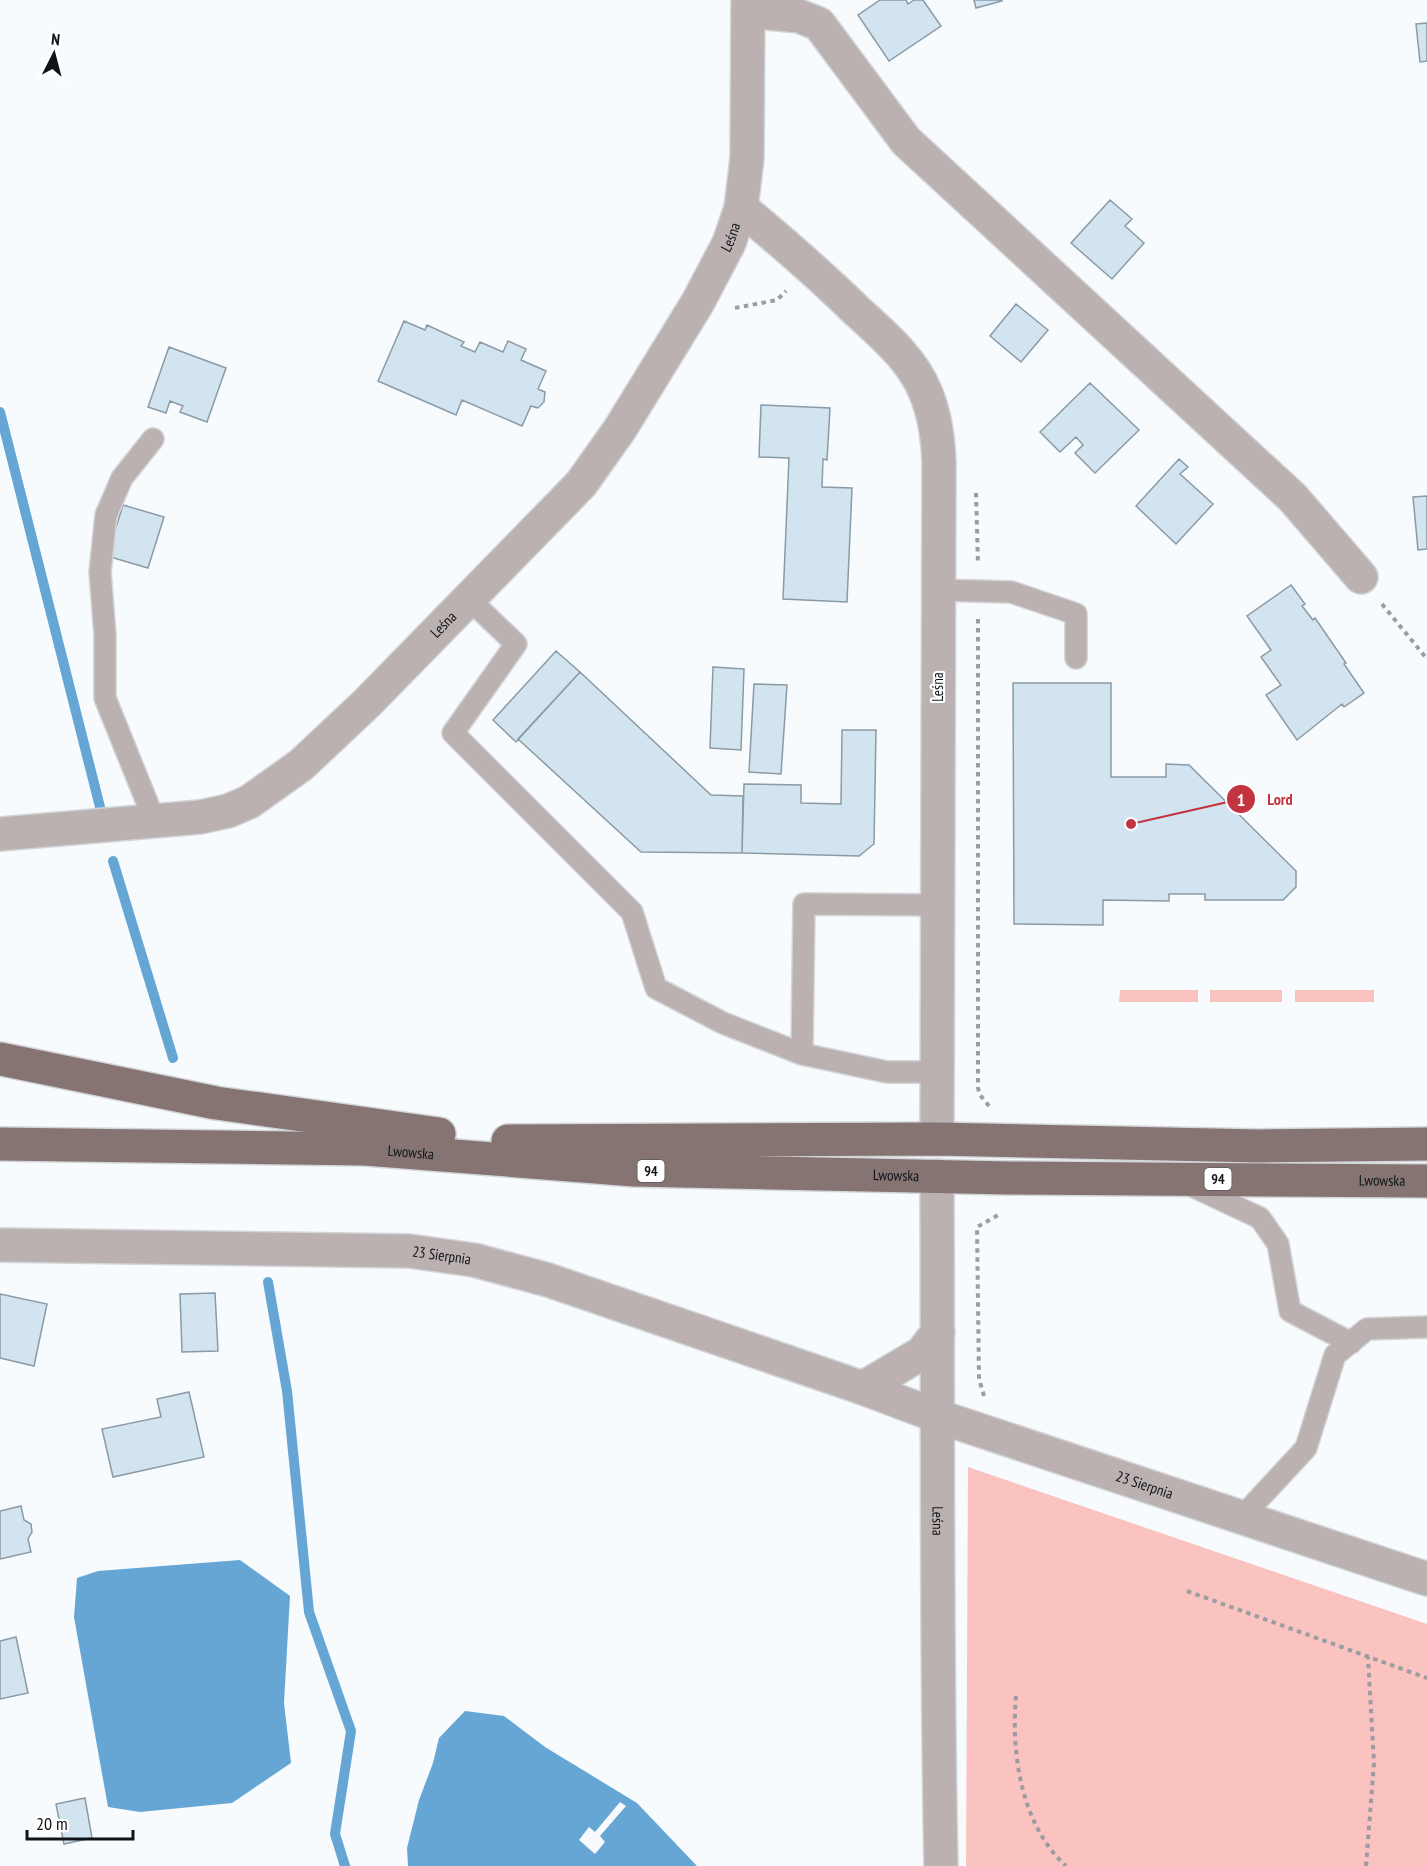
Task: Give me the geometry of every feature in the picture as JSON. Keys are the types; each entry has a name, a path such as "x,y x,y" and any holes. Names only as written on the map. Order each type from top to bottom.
{"main road":[{"path":"0,1059 216,1103 501,1141"},
{"name":"Lwowska","path":"365,1149 501,1141 937,1139 1259,1146 1427,1144"},
{"name":"Lwowska","path":"0,1144 365,1149 634,1170 1008,1178 1427,1181"}],"street":[{"name":"Leśna","path":"0,834 200,817 228,811 268,790 300,765 367,703 581,484 614,438 698,302 729,243 741,208 747,158 748,5 799,16 819,24 906,141 1293,498 1361,578"},
{"name":"Leśna","path":"741,208 809,265 884,336 910,364 924,389 933,413 938,438 937,1139"},
{"name":"Leśna","path":"937,1176 940,1417 936,1638 941,1866"},
{"name":"23 Sierpnia","path":"0,1245 409,1251 474,1260 548,1280 863,1388 940,1417 1427,1579"},
{"path":"863,1388 922,1353 938,1332"}],"lane":[{"path":"153,439 122,478 106,515 99,572 105,635 105,698 154,822"},
{"path":"938,590 1011,592 1076,614 1076,658"},
{"path":"469,599 516,644 453,733 632,912 656,988 723,1023 802,1054 887,1072 937,1072"},
{"path":"802,1054 804,904 937,905"},
{"path":"1174,1179 1260,1218 1278,1245 1290,1311 1351,1343"},
{"path":"1242,1517 1306,1448 1335,1355 1367,1329 1427,1328"}],"path":[{"path":"1361,578 1427,659"},
{"path":"987,1403 979,1380 977,1227 1007,1210 1008,1178"},
{"path":"1187,1591 1427,1678"},
{"path":"1366,1866 1374,1763 1368,1657"},
{"path":"1016,1696 1014,1738 1016,1760 1032,1817 1041,1838 1066,1866"}],"shaded area":[{"path":"1120,990 1198,990 1198,1002 1119,1002"},
{"path":"1210,990 1282,990 1282,1002 1210,1002"},
{"path":"1295,990 1374,990 1374,1002 1295,1002"},
{"path":"968,1467 1427,1624 1427,1866 966,1866"}],"water":[{"path":"240,1560 290,1596 284,1703 291,1763 232,1803 140,1812 108,1807 74,1617 77,1578 98,1571"},
{"path":"465,1711 504,1716 545,1747 637,1803 697,1866 408,1866 407,1848 419,1800 433,1763 439,1738"}],"pier":[{"path":"620,1802 626,1806 600,1836 605,1842 595,1854 579,1840 589,1827 595,1832"}],"building":[{"path":"880,0 906,0 908,4 914,0 923,0 941,26 889,61 858,15"},
{"path":"974,0 1002,0 1002,1 976,8"},
{"path":"1427,23 1427,61 1420,62 1416,24"},
{"path":"1110,200 1132,219 1125,226 1144,243 1112,279 1071,243"},
{"path":"1016,304 1048,330 1021,362 990,336"},
{"path":"404,321 425,330 427,325 464,342 461,346 475,352 480,342 503,352 508,341 526,349 521,360 546,371 538,389 545,392 544,402 538,408 531,406 522,426 462,400 456,415 378,381"},
{"path":"169,347 226,368 207,422 180,412 183,406 170,401 166,413 148,407"},
{"path":"1090,383 1139,430 1095,473 1075,453 1083,445 1076,437 1060,452 1040,432"},
{"path":"761,405 830,408 827,460 823,459 822,487 852,488 847,602 783,599 789,458 759,457"},
{"path":"1179,459 1188,467 1180,474 1213,504 1176,544 1136,506"},
{"path":"1427,496 1427,549 1418,550 1413,497"},
{"path":"123,505 164,517 148,568 107,556"},
{"path":"1291,585 1305,604 1302,606 1313,620 1315,618 1364,693 1344,707 1342,704 1297,740 1266,695 1281,685 1261,657 1271,650 1247,616"},
{"path":"556,651 580,672 516,742 493,720"},
{"path":"713,667 744,669 741,750 710,748"},
{"path":"580,672 711,795 743,796 742,853 641,852 518,739"},
{"path":"1013,683 1111,683 1111,777 1166,777 1166,764 1189,765 1296,871 1296,887 1283,900 1205,900 1205,894 1169,894 1169,901 1103,900 1103,925 1014,924"},
{"path":"754,684 787,685 781,774 749,772"},
{"path":"842,730 876,730 874,844 859,856 742,853 744,784 801,785 801,803 841,804"},
{"path":"215,1293 218,1351 182,1352 180,1294"},
{"path":"0,1294 47,1304 34,1366 0,1358"},
{"path":"189,1392 204,1457 113,1477 102,1429 161,1417 157,1399"},
{"path":"21,1506 24,1520 31,1524 32,1532 28,1539 31,1552 0,1559 0,1511"},
{"path":"16,1637 28,1693 0,1699 0,1641"},
{"path":"85,1798 92,1838 64,1844 56,1804"}],"waterway":[{"path":"0,412 100,807"},
{"path":"113,861 173,1058"},
{"path":"268,1282 287,1391 309,1612 351,1731 335,1834 345,1866"}],"place":[{"name":"Lord","path":"1131,824"}]}
